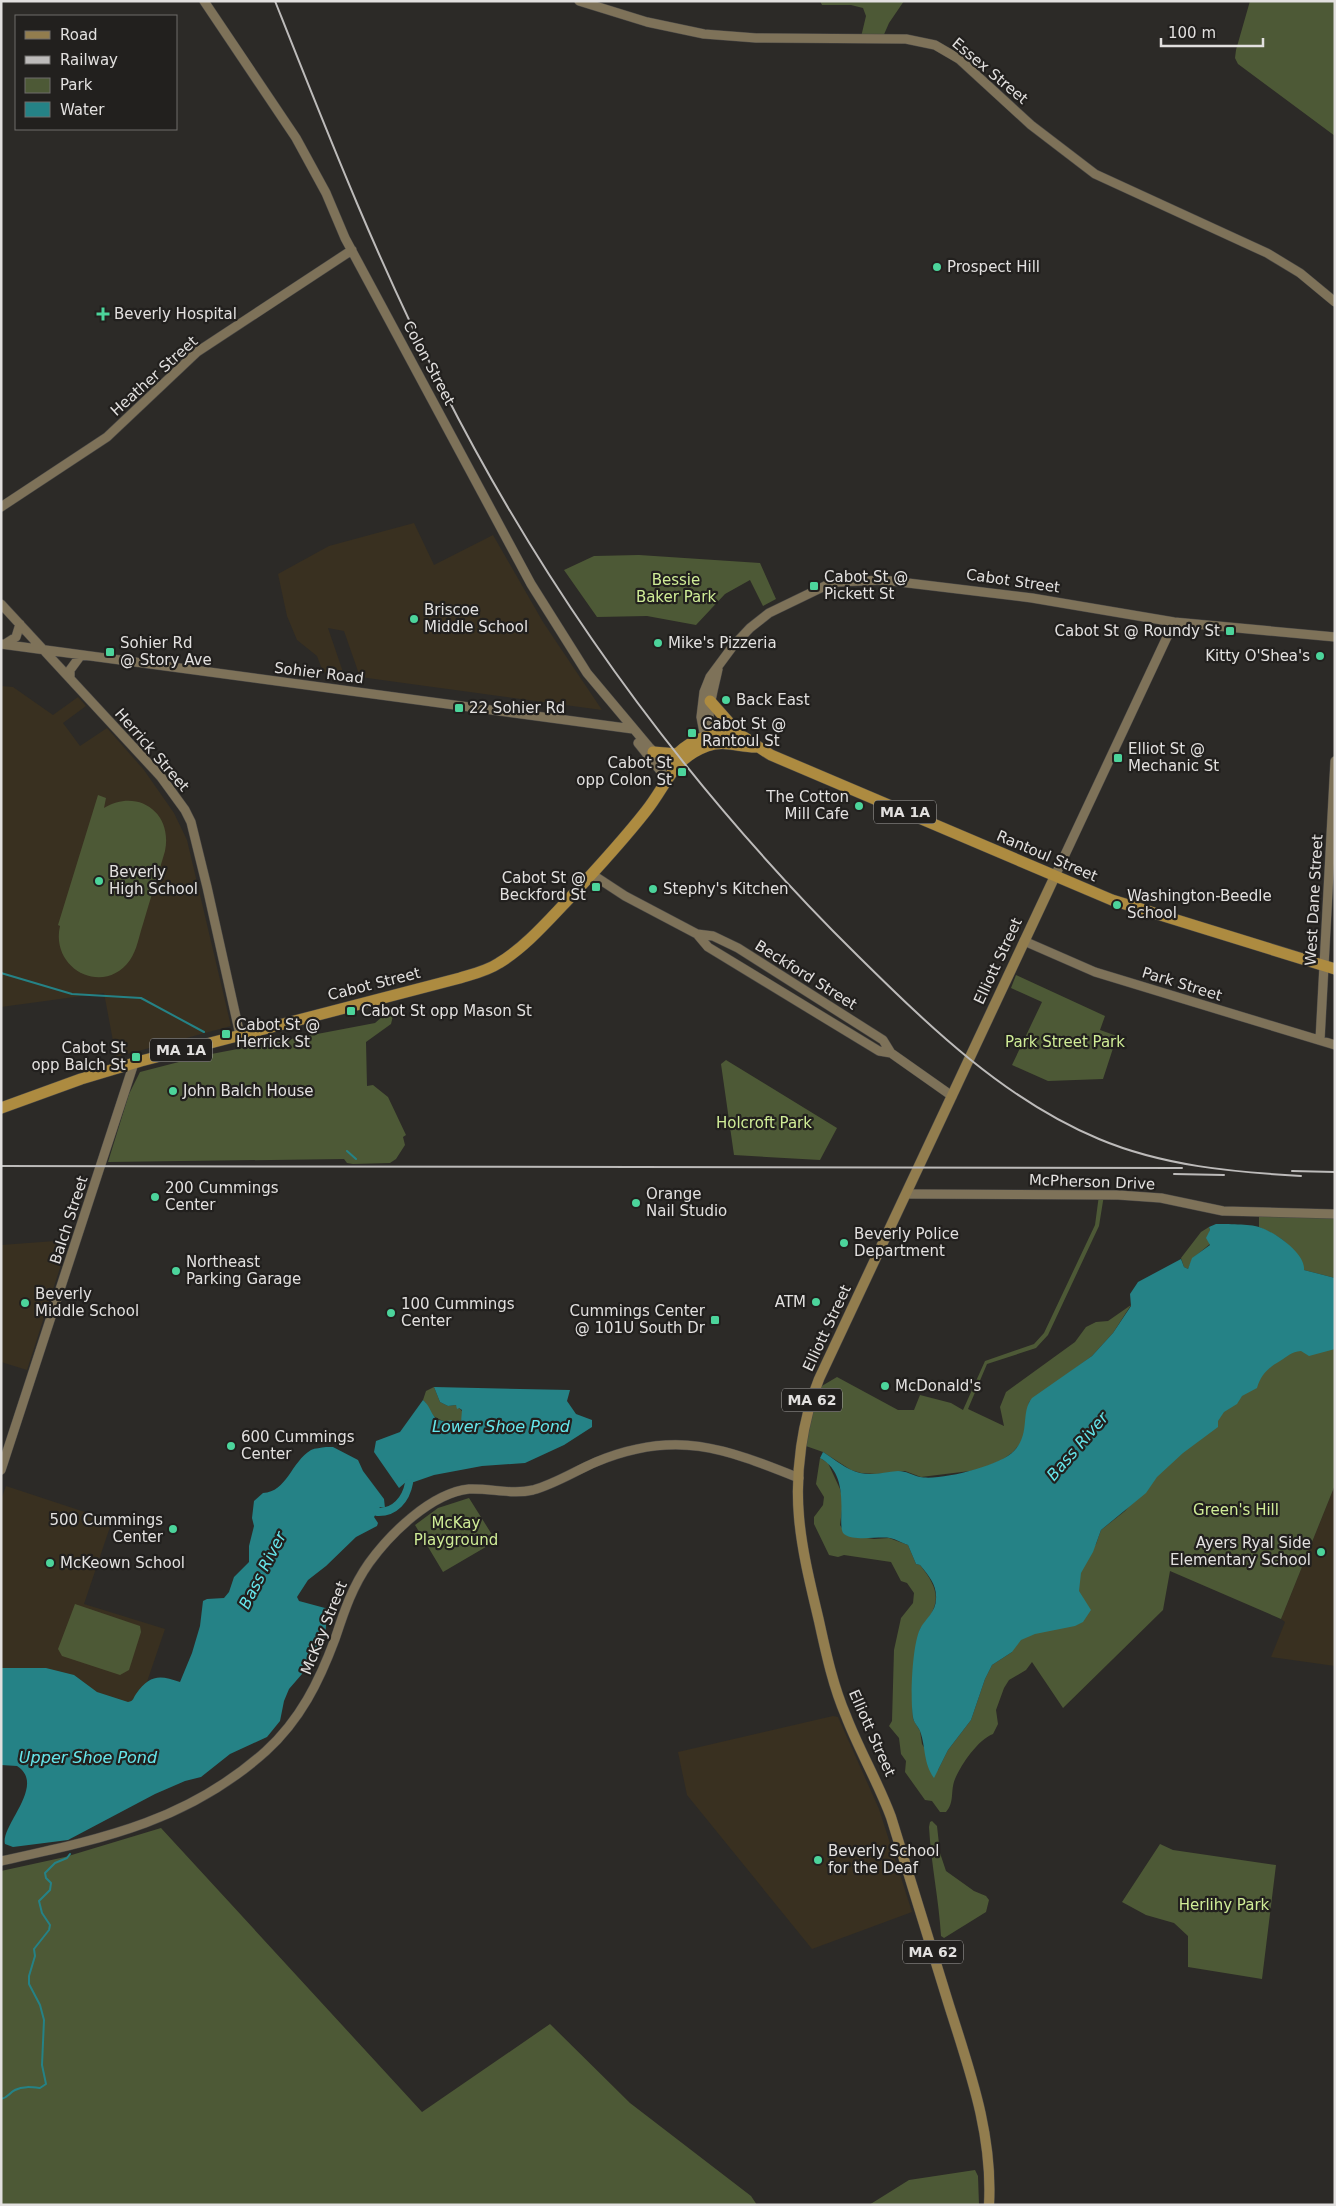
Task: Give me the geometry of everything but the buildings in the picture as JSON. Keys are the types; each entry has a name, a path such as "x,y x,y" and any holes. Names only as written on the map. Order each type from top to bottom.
{"highway":[{"name":"Rantoul Street","path":"710,701 741,736 756,747 1055,876 1136,908 1329,968"},
{"path":"708,741 725,734 741,736"},
{"name":"Rantoul Street","path":"708,741 756,747"},
{"name":"Cabot Street","path":"1,1108 81,1079 134,1063 460,978 492,967 516,951 593,875 645,812 667,779 676,760 708,741"},
{"path":"652,752 676,760"}],"main road":[{"name":"Colon Street","path":"204,1 296,138 326,193 352,250 531,584 582,667 652,752"},
{"name":"Essex Street","path":"579,1 647,22 704,34 756,38 906,39 935,45 959,59 1031,125 1095,174 1220,230 1278,259 1300,273 1335,302"},
{"name":"Heather Street","path":"1,507 107,437 197,352 352,250"},
{"name":"Cabot Street","path":"708,741 701,717 704,696 710,677 718,669 733,646 750,628 769,614 827,585 849,581 883,580 968,590 1174,622 1335,637"},
{"name":"Herrick Street","path":"1,604 161,777 176,796 191,822 240,1035"},
{"name":"Elliott Street","path":"989,2205 990,2179 987,2148 977,2090 891,1817 845,1716 830,1670 807,1569 799,1519 799,1478 804,1432 815,1390 1174,622"},
{"path":"3,644 16,637 20,624"},
{"name":"Sohier Road","path":"3,644 635,731"},
{"path":"70,678 70,670 81,655"},
{"name":"Cabot Street","path":"708,741 710,701 718,669"},
{"name":"Colon Street","path":"635,731 640,746 667,779"},
{"name":"West Dane Street","path":"1320,1040 1329,968 1335,761"},
{"name":"Beckford Street","path":"593,875 625,896 697,934 713,936 767,964 883,1040 892,1054 952,1096"},
{"name":"Beckford Street","path":"697,934 708,947 879,1052 892,1054"},
{"name":"Park Street","path":"1024,941 1095,972 1335,1045"},
{"name":"Balch Street","path":"1,1470 134,1063"},
{"name":"McPherson Drive","path":"907,1194 1118,1194 1161,1198 1223,1211 1335,1214"},
{"name":"McKay Street","path":"1,1861 105,1837 145,1824 161,1818 206,1794 242,1771 278,1738 306,1704 319,1678 350,1595 369,1564 400,1528 418,1512 440,1499 467,1490 482,1489 500,1492 532,1490 619,1453 663,1444 703,1446 762,1463 799,1478"}],"shaded area":[{"name":"Briscoe Middle School","path":"414,523 434,565 493,535 543,622 602,710 360,677 344,631 328,628 344,675 323,672 317,656 297,640 287,616 278,574 329,546"},
{"name":"Beverly High School","path":"1,686 13,687 53,715 78,697 86,706 63,723 80,746 107,728 144,770 174,813 187,840 231,1026 116,1057 104,993 1,1007"},
{"name":"Beverly Middle School","path":"69,1240 27,1370 1,1362 1,1245"},
{"name":"Ayers Ryal Side Elementary School","path":"1335,1485 1335,1666 1271,1657 1285,1622 1281,1619"},
{"name":"McKeown School","path":"6,1486 112,1521 84,1604 165,1629 136,1714 1,1675 1,1500"},
{"name":"Beverly School for the Deaf","path":"833,1716 838,1717 879,1809 912,1912 812,1949 687,1795 678,1752"}],"green space":[{"path":"820,1 904,1 889,23 882,39 861,37 866,16 863,8 851,5 822,5"},
{"path":"1250,1 1335,1 1335,136 1238,64 1235,58 1236,50"},
{"name":"Bessie Baker Park","path":"639,555 760,563 776,599 763,606 750,580 725,594 696,625 647,616 597,617 564,570 594,556"},
{"path":"98,795 106,798 104,808 116,803 129,801 150,807 158,815 166,837 165,851 138,943 130,960 119,971 107,976 94,977 82,973 71,965 63,955 59,941 60,926 58,925"},
{"name":"Park Street Park","path":"1016,975 1105,1016 1100,1030 1117,1036 1103,1079 1048,1081 1012,1065 1042,1002 1011,988"},
{"path":"390,1010 394,1012 391,1024 366,1042 367,1086 373,1085 388,1097 406,1135 403,1137 405,1145 396,1159 390,1163 353,1164 347,1163 344,1159 108,1162 129,1094 140,1072 206,1055 375,1023"},
{"name":"Holcroft Park","path":"726,1060 837,1128 820,1160 734,1155 721,1064"},
{"path":"1099,1195 1104,1195 1099,1226 1048,1335 1036,1348 987,1364 968,1409 1004,1426 1000,1407 1006,1392 1075,1342 1086,1327 1096,1322 1108,1321 1131,1305 1113,1333 1092,1356 1029,1402 1023,1440 1013,1452 1002,1460 978,1470 921,1477 905,1471 877,1474 861,1473 851,1470 823,1452 803,1445 815,1390 837,1377 898,1410 914,1410 920,1395 951,1403 963,1410 985,1361 1034,1344 1044,1333 1095,1225"},
{"path":"1259,1213 1335,1214 1335,1278 1304,1270 1291,1248 1282,1239 1259,1227"},
{"path":"1209,1227 1208,1240 1210,1244 1193,1258 1188,1269 1184,1267 1181,1258 1201,1232"},
{"name":"Green's Hill","path":"1335,1344 1335,1485 1281,1619 1170,1571 1163,1610 1063,1708 1032,1662 1026,1670 1009,1680 996,1710 998,1724 993,1734 976,1747 962,1766 955,1779 949,1808 946,1812 940,1812 932,1801 925,1800 905,1772 906,1761 901,1754 899,1738 889,1726 892,1721 894,1650 901,1618 913,1603 914,1593 907,1583 901,1581 891,1562 844,1555 838,1557 829,1555 814,1524 814,1517 823,1505 824,1497 816,1484 820,1458 828,1463 840,1489 843,1502 840,1525 846,1535 874,1539 889,1538 908,1545 916,1564 920,1565 932,1582 936,1597 935,1604 932,1612 920,1629 912,1700 913,1719 920,1731 922,1744 938,1770 948,1750 971,1720 985,1679 992,1665 1012,1652 1014,1637 1096,1544 1101,1530 1125,1511 1216,1408 1283,1348"},
{"path":"434,1387 440,1402 448,1406 456,1405 462,1411 462,1419 458,1424 438,1419 429,1411 423,1400 426,1391"},
{"name":"McKay Playground","path":"469,1498 496,1541 443,1572 415,1525 438,1508"},
{"path":"75,1604 140,1626 141,1632 129,1670 120,1675 62,1656 58,1649"},
{"path":"932,1821 937,1826 940,1853 946,1871 974,1891 986,1896 989,1900 986,1912 944,1938 941,1936 930,1841 929,1827"},
{"path":"161,1828 422,2112 550,2024 630,2103 751,2196 757,2205 1,2205 1,1871 65,1857"},
{"name":"Herlihy Park","path":"1160,1844 1173,1850 1276,1865 1262,1979 1188,1967 1188,1936 1174,1923 1146,1915 1122,1902"},
{"path":"975,2170 978,2176 979,2205 869,2205 909,2180"}],"water":[{"path":"1216,1224 1250,1225 1265,1229 1280,1238 1294,1250 1303,1263 1304,1270 1335,1278 1335,1349 1309,1356 1301,1351 1295,1352 1272,1366 1263,1375 1257,1388 1242,1396 1237,1404 1224,1412 1218,1421 1218,1427 1183,1453 1157,1477 1146,1493 1101,1530 1093,1552 1081,1573 1079,1591 1091,1610 1083,1622 1075,1626 1035,1634 1021,1640 1012,1652 992,1665 985,1679 971,1720 948,1750 934,1778 926,1761 920,1731 913,1719 912,1673 917,1637 936,1604 934,1585 920,1565 916,1564 908,1545 890,1538 854,1538 844,1534 841,1522 840,1488 837,1476 830,1466 820,1458 823,1452 855,1472 874,1474 901,1471 929,1478 969,1471 1007,1457 1014,1451 1022,1437 1028,1404 1032,1398 1092,1356 1113,1333 1131,1306 1130,1294 1138,1282 1181,1259 1184,1267 1188,1269 1192,1258 1210,1245 1206,1238 1210,1230 1209,1227"},
{"name":"Lower Shoe Pond","path":"434,1387 570,1390 567,1401 576,1414 592,1420 592,1427 564,1445 525,1463 482,1466 434,1475 411,1483 406,1482 399,1488 374,1452 376,1441 400,1432 423,1400 436,1418 445,1421 452,1420 455,1424 461,1422 462,1410 457,1409 456,1405 448,1406 440,1402"},
{"name":"Upper Shoe Pond","path":"333,1447 358,1460 363,1471 384,1499 385,1508 380,1507 374,1517 378,1523 377,1526 356,1537 326,1566 308,1580 297,1597 299,1601 325,1608 327,1611 325,1640 314,1652 302,1674 289,1689 284,1701 280,1721 267,1737 230,1754 201,1777 185,1781 155,1794 68,1840 13,1847 5,1844 5,1836 25,1794 27,1784 25,1774 17,1766 1,1765 1,1668 46,1668 74,1675 97,1692 128,1702 132,1700 141,1687 156,1678 167,1678 180,1682 192,1653 200,1626 203,1601 224,1598 229,1592 234,1577 249,1562 249,1546 254,1526 252,1518 254,1501 263,1493 278,1488 304,1455 316,1448"}],"waterway":[{"path":"1,973 72,994 141,998 204,1032"},
{"path":"347,1151 356,1159"},
{"name":"Bass River","path":"377,1512 389,1510 399,1504 408,1489 409,1483"},
{"name":"Bass River","path":"1,2099 18,2089 27,2087 40,2088 46,2084 42,2065 44,2020 40,2005 29,1984 29,1976 35,1956 34,1949 49,1930 50,1925 42,1913 39,1901 50,1890 51,1883 46,1878 45,1873 55,1863 67,1858 70,1854"}],"railway":[{"path":"275,1 334,148 396,292 442,387 484,465 529,542 576,616 627,688 681,759 737,827 796,893 913,1009 970,1060 1032,1104 1065,1123 1099,1139 1148,1156 1224,1170 1301,1176"},
{"path":"1,1166 1182,1168"},
{"path":"1292,1171 1335,1172"},
{"path":"1174,1174 1224,1175"}],"place":[{"name":"Prospect Hill","path":"937,267"},
{"name":"Beverly Hospital","path":"103,314"},
{"name":"Cabot St @ Pickett St","path":"814,586"},
{"name":"Briscoe Middle School","path":"414,619"},
{"name":"Cabot St @ Roundy St","path":"1230,631"},
{"name":"Mike's Pizzeria","path":"658,643"},
{"name":"Sohier Rd @ Story Ave","path":"110,652"},
{"name":"Kitty O'Shea's","path":"1320,656"},
{"name":"Back East","path":"726,700"},
{"name":"22 Sohier Rd","path":"459,708"},
{"name":"Cabot St @ Rantoul St","path":"692,733"},
{"name":"Elliot St @ Mechanic St","path":"1118,758"},
{"name":"Cabot St opp Colon St","path":"682,772"},
{"name":"The Cotton Mill Cafe","path":"859,806"},
{"name":"Beverly High School","path":"99,881"},
{"name":"Cabot St @ Beckford St","path":"596,887"},
{"name":"Stephy's Kitchen","path":"653,889"},
{"name":"Washington-Beedle School","path":"1117,905"},
{"name":"Cabot St opp Mason St","path":"351,1011"},
{"name":"Cabot St @ Herrick St","path":"226,1034"},
{"name":"Cabot St opp Balch St","path":"136,1057"},
{"name":"John Balch House","path":"173,1091"},
{"name":"200 Cummings Center","path":"155,1197"},
{"name":"Orange Nail Studio","path":"636,1203"},
{"name":"Beverly Police Department","path":"844,1243"},
{"name":"Northeast Parking Garage","path":"176,1271"},
{"name":"ATM","path":"816,1302"},
{"name":"Beverly Middle School","path":"25,1303"},
{"name":"100 Cummings Center","path":"391,1313"},
{"name":"Cummings Center @ 101U South Dr","path":"715,1320"},
{"name":"McDonald's","path":"885,1386"},
{"name":"600 Cummings Center","path":"231,1446"},
{"name":"500 Cummings Center","path":"173,1529"},
{"name":"Ayers Ryal Side Elementary School","path":"1321,1552"},
{"name":"McKeown School","path":"50,1563"},
{"name":"Beverly School for the Deaf","path":"818,1860"}]}
